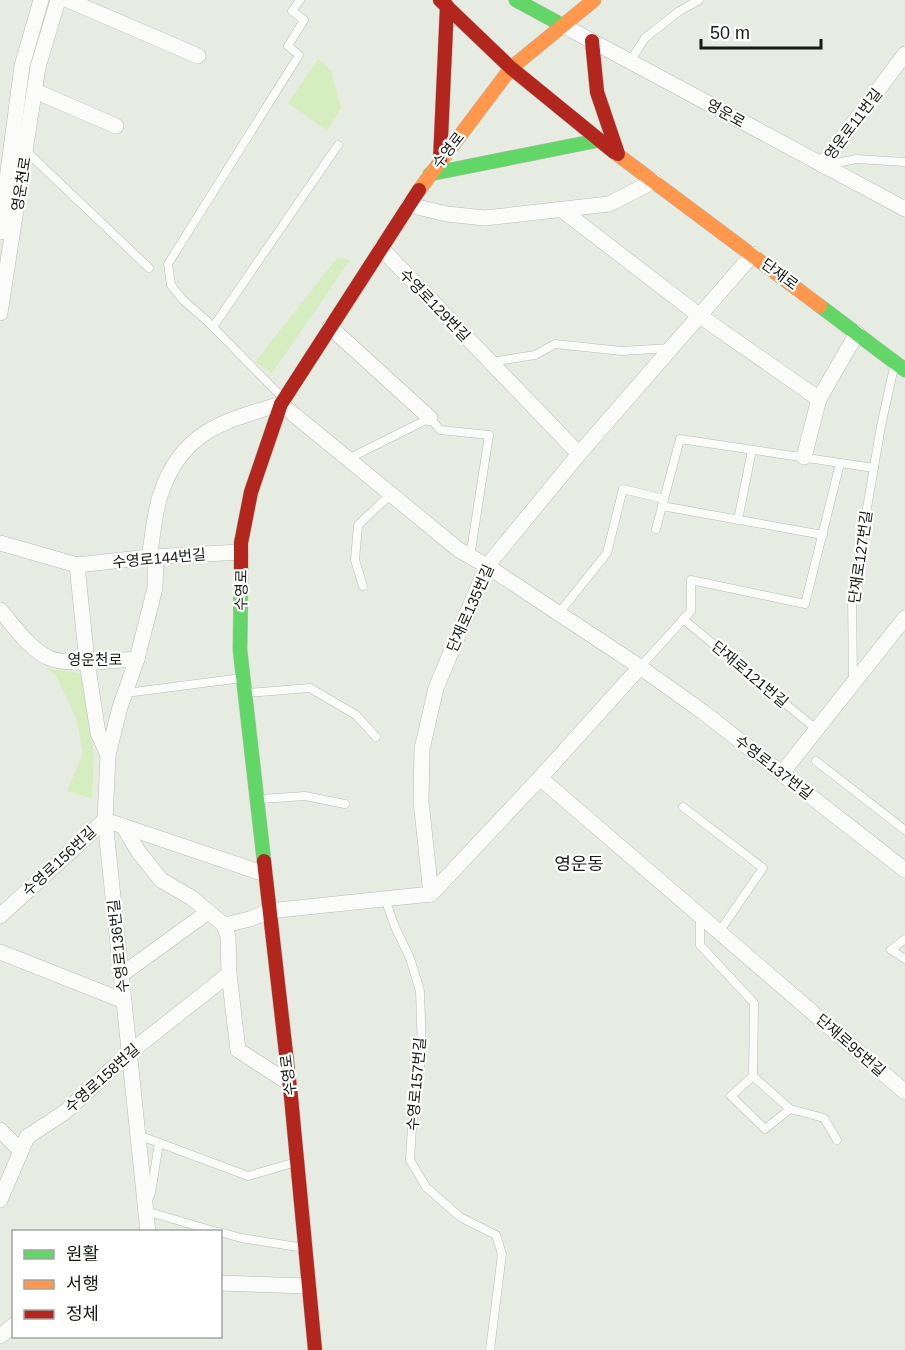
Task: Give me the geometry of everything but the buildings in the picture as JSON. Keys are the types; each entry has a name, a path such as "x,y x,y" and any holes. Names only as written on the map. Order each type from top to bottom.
{"street":[{"path":"0,232 22,66 41,0"},
{"name":"영운천로","path":"0,313 38,67 58,0"},
{"path":"68,0 198,56"},
{"path":"516,0 562,25"},
{"name":"수영로","path":"315,1350 289,1083 240,650 241,552 251,492 282,402 430,174 511,68 594,0"},
{"path":"440,160 444,3"},
{"name":"단재로","path":"444,3 511,68 618,155 900,366"},
{"name":"영운로","path":"562,25 905,209"},
{"path":"592,41 597,92 618,155"},
{"name":"영운로11번길","path":"822,165 905,54"},
{"path":"35,91 116,126"},
{"path":"430,174 600,140"},
{"path":"409,205 447,214 485,218 609,204 654,181"},
{"path":"562,210 700,316 819,399"},
{"name":"수영로129번길","path":"381,248 579,454"},
{"name":"단재로135번길","path":"431,894 421,801 422,749 436,688 487,566 579,454 753,254"},
{"path":"330,327 430,418"},
{"path":"804,458 819,399 857,333"},
{"name":"수영로137번길","path":"282,402 459,550 640,667 703,712 903,865"},
{"name":"수영로136번길","path":"148,1230 105,820 108,755 137,659 155,588 153,557 160,495 171,470 185,448 206,432 235,418 282,402"},
{"name":"수영로144번길","path":"0,543 77,565 153,557 241,552"},
{"path":"77,565 87,662"},
{"name":"영운천로","path":"0,610 25,639 48,658 87,662 137,659"},
{"path":"782,773 905,618"},
{"name":"수영로136번길","path":"87,662 98,733 108,755"},
{"path":"224,925 250,919 269,911 431,894 640,667"},
{"name":"단재로95번길","path":"540,778 905,1092"},
{"name":"수영로156번길","path":"0,916 105,820 265,874"},
{"path":"123,826 138,851 161,880 192,898 224,925 228,936 229,974 238,1050 289,1083"},
{"path":"121,975 208,912"},
{"path":"0,952 124,1001"},
{"name":"수영로158번길","path":"0,1200 27,1137 65,1112 129,1053 229,974"},
{"path":"0,1130 21,1151"},
{"path":"222,1283 309,1286"},
{"path":"0,1336 12,1327"}],"lane":[{"path":"282,402 213,327 183,300 171,285 168,264 299,55 288,46 304,20 292,11 300,0"},
{"path":"630,61 645,38 678,12 699,0"},
{"path":"213,327 338,145"},
{"path":"26,151 149,268"},
{"path":"822,165 856,159 905,162"},
{"path":"490,362 535,355 555,344 622,351 673,348"},
{"name":"단재로127번길","path":"853,683 852,596 874,468 900,366"},
{"path":"348,459 430,418 440,430 489,435 470,556"},
{"path":"656,530 680,439 874,468"},
{"path":"738,520 752,450"},
{"path":"640,667 691,611 691,580 805,604 840,463"},
{"path":"559,613 607,553 623,489 663,502 738,520 823,536"},
{"path":"363,586 355,560 358,525 391,494"},
{"name":"단재로121번길","path":"683,619 816,729"},
{"path":"125,693 243,678"},
{"path":"245,693 310,688 356,715 376,737"},
{"path":"816,761 905,830"},
{"path":"256,800 305,796 345,804"},
{"path":"683,807 764,868 719,932"},
{"name":"수영로157번길","path":"385,899 410,958 420,991 422,1051 412,1126 411,1160 426,1187 460,1217 496,1235 502,1254 490,1350"},
{"path":"700,916 700,945 754,1003 753,1076 731,1096 765,1129 790,1108"},
{"path":"905,939 891,950 905,959"},
{"path":"753,1076 790,1108 824,1118 837,1140"},
{"path":"138,1135 248,1176 297,1161"},
{"path":"159,1143 152,1193 146,1208 213,1230"},
{"path":"222,1233 305,1248"}],"green space":[{"path":"318,59 331,71 341,108 327,131 288,103"},
{"path":"338,257 350,260 272,373 255,362"},
{"path":"47,668 82,674 94,754 92,798 67,791 83,754 77,721 57,677"}],"traffic: fast":[{"path":"516,0 562,25"},
{"path":"430,174 600,140"},
{"path":"820,306 905,370"},
{"path":"241,578 240,650 264,861"}],"traffic: slow":[{"path":"419,190 511,68 594,0"},
{"path":"614,152 820,306"}],"traffic: jam":[{"path":"440,0 511,68 614,152"},
{"path":"440,160 447,6"},
{"path":"592,41 597,92 618,154"},
{"path":"241,578 241,543 251,492 281,404 419,190"},
{"path":"264,861 291,1097 315,1350"}],"district":[{"name":"영운동","path":"579,864"}]}
